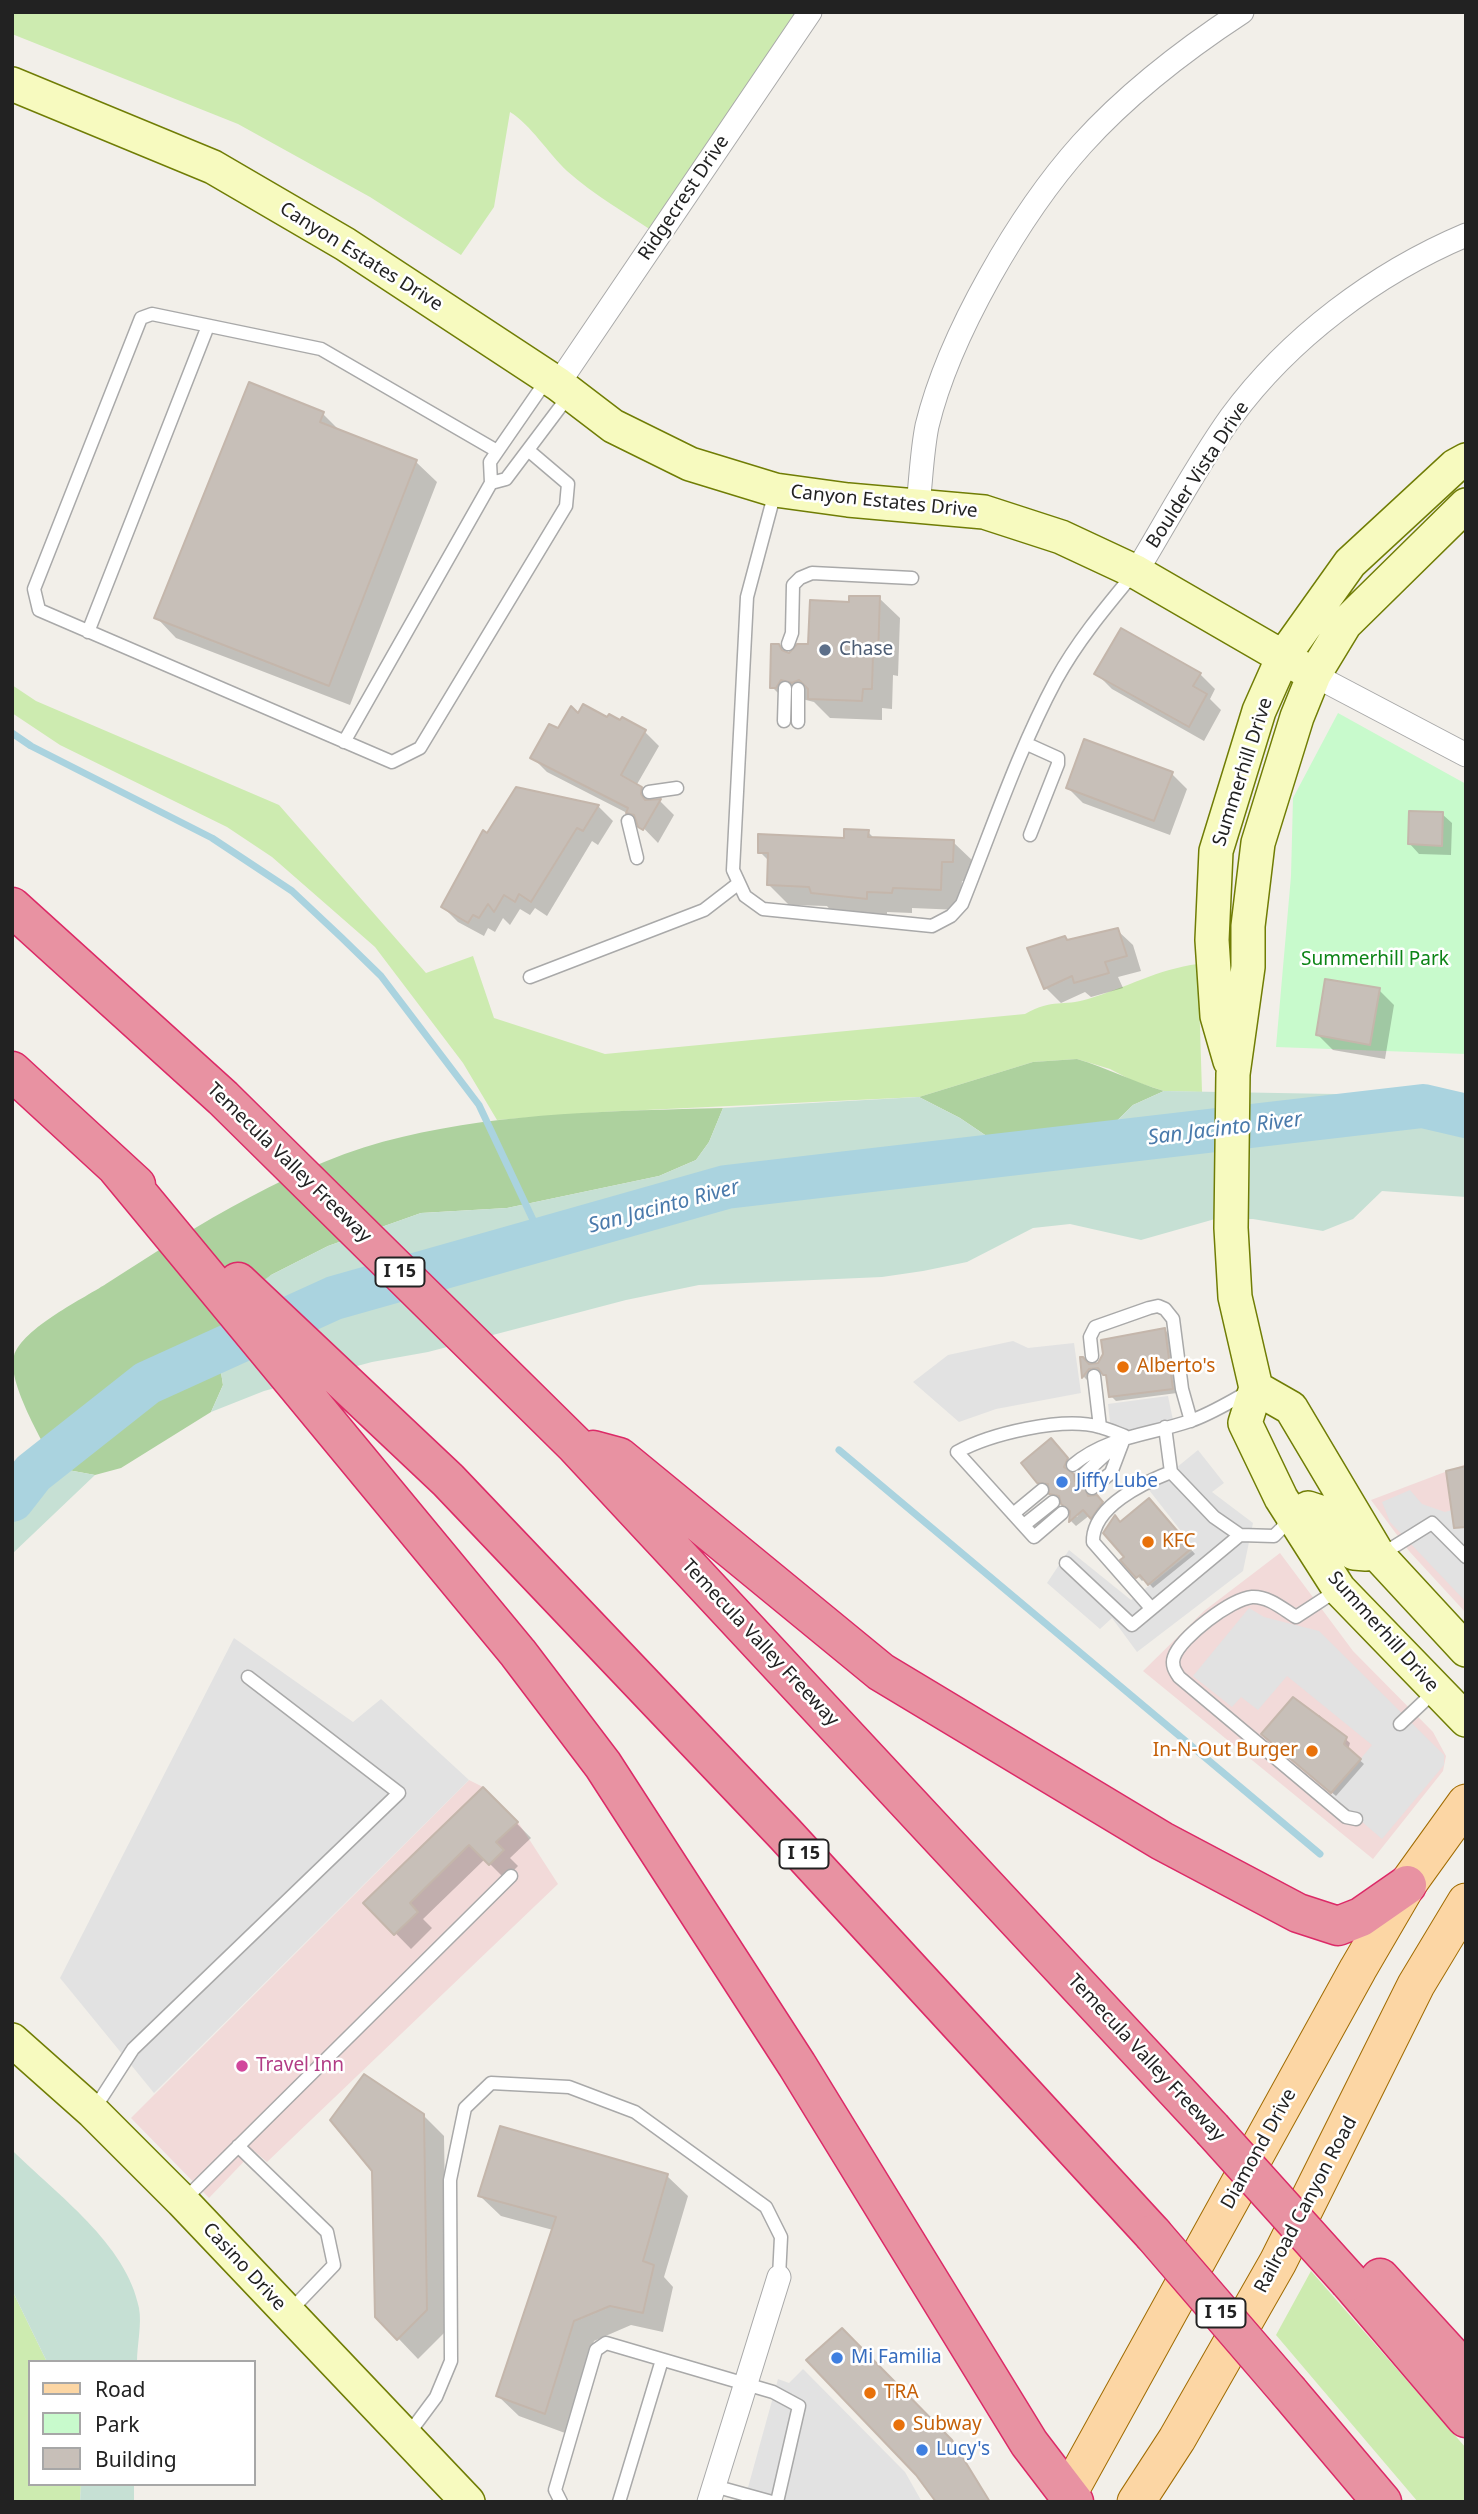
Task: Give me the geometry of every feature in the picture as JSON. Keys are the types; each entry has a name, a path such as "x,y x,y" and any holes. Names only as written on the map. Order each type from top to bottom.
{"highway":[{"name":"Temecula Valley Freeway","path":"12,907 223,1098 576,1446 1212,2129 1267,2192 1359,2274 1466,2418"},
{"name":"I 15","path":"12,1071 448,1480 785,1834 1153,2234 1382,2502"},
{"path":"117,1168 518,1653 603,1765 790,2053 1029,2443 1068,2499"},
{"path":"576,1446 620,1457 881,1672 1162,1841 1287,1908 1338,1926 1361,1917 1407,1885"},
{"path":"1359,2274 1466,2372"}],"main road":[{"name":"Canyon Estates Drive","path":"12,84 213,167 345,244 559,385 613,426 690,464 775,490 848,500 984,512 1061,537 1136,572 1314,676"},
{"name":"Summerhill Drive","path":"1233,1074 1217,1016 1212,940 1216,850 1259,710 1283,657 1350,563 1455,466 1466,460"},
{"name":"Summerhill Drive","path":"1466,505 1345,624 1314,676 1290,736 1258,843 1248,926 1248,967 1233,1074 1231,1228 1235,1297 1256,1388 1245,1423 1293,1518 1339,1589 1466,1720"},
{"path":"1256,1388 1291,1408 1379,1556 1466,1650"},
{"path":"1293,1518 1308,1508 1323,1513 1354,1553 1379,1556"},
{"name":"Diamond Drive","path":"1068,2499 1407,1885 1466,1803"},
{"name":"Railroad Canyon Road","path":"1136,2502 1177,2439 1278,2262 1416,1985 1466,1902"},
{"name":"Casino Drive","path":"20,2048 93,2112 182,2201 468,2502"}],"street":[{"name":"Ridgecrest Drive","path":"559,385 810,12"},
{"path":"918,505 927,427 944,371 997,265 1027,219 1082,145 1132,94 1189,47 1242,12"},
{"name":"Boulder Vista Drive","path":"1136,572 1232,416 1291,349 1356,297 1466,235"},
{"name":"Canyon Estates Drive","path":"1314,676 1466,755"},
{"path":"712,2494 779,2277"}],"lane":[{"path":"497,451 321,349 152,314 141,318 34,590 39,610 392,762 420,748 566,506 569,484 528,450"},
{"path":"88,632 208,327"},
{"path":"491,483 506,479 528,450 559,385"},
{"path":"344,742 491,483 490,462 497,451 559,385"},
{"path":"775,490 747,597 733,870 745,896 763,909 932,926 951,916 962,904 1056,680 1090,625 1136,572"},
{"path":"792,640 793,585 800,578 812,573 912,578"},
{"path":"784,721 791,689 797,722"},
{"path":"1027,744 1058,758 1030,835"},
{"path":"649,792 677,788"},
{"path":"628,821 637,858"},
{"path":"530,977 704,910 739,883"},
{"path":"1092,1356 1090,1337 1095,1326 1149,1308 1165,1309 1173,1319 1182,1389 1191,1420"},
{"path":"1094,1376 1100,1427"},
{"path":"1073,1465 1090,1451 1125,1436 1191,1420 1256,1388"},
{"path":"1062,1513 1034,1537 957,1452 979,1440 1010,1432 1073,1424 1100,1427 1125,1436"},
{"path":"1165,1427 1171,1472 1214,1517 1240,1535 1273,1536 1293,1518"},
{"path":"1082,1476 1125,1436"},
{"path":"1092,1488 1111,1473 1125,1436"},
{"path":"1151,1608 1093,1542 1093,1529 1099,1518 1146,1482 1171,1472"},
{"path":"1013,1514 1042,1489"},
{"path":"1024,1525 1053,1502"},
{"path":"1379,1556 1432,1523 1466,1558"},
{"path":"1066,1563 1132,1625 1240,1535"},
{"path":"1339,1589 1296,1617 1265,1598 1251,1597 1238,1601 1210,1618 1185,1642 1174,1656 1173,1667 1179,1678 1325,1800 1346,1817 1356,1819"},
{"path":"93,2112 133,2049 399,1793 248,1678"},
{"path":"1400,1724 1435,1691"},
{"path":"182,2201 512,1876"},
{"path":"406,2438 436,2397 452,2361 450,2180 465,2108 491,2083 569,2087 635,2112 766,2207 781,2237 779,2277"},
{"path":"238,2146 327,2232 334,2265 288,2313"},
{"path":"561,2502 555,2490 597,2350 606,2343 745,2386 773,2392 799,2406 775,2502 712,2494"},
{"path":"620,2502 662,2360"}],"shaded area":[{"path":"1013,1341 1028,1348 1074,1343 1081,1393 996,1409 959,1422 913,1382 948,1355"},
{"path":"1168,1396 1174,1425 1125,1436 1111,1431 1108,1404"},
{"path":"1198,1450 1224,1483 1212,1492 1253,1523 1243,1571 1137,1652 1112,1618 1100,1629 1047,1583 1069,1550 1131,1600 1195,1549 1149,1490"},
{"path":"1466,1464 1466,1613 1409,1551 1371,1500"},
{"path":"1410,1490 1422,1504 1445,1512 1466,1506 1466,1602 1390,1522 1382,1502"},
{"path":"1280,1553 1353,1651 1433,1732 1446,1756 1443,1771 1373,1859 1143,1671 1204,1611"},
{"path":"1249,1608 1264,1617 1319,1631 1444,1755 1444,1765 1382,1839 1331,1795 1372,1745 1287,1676 1258,1710 1241,1697 1232,1707 1193,1676"},
{"path":"234,1638 353,1722 381,1699 469,1780 154,2093 60,1978"},
{"path":"469,1780 483,1787 518,1822 558,1884 267,2162 254,2151 209,2198 131,2118"},
{"path":"803,2369 905,2472 922,2502 744,2502 778,2379 789,2383"}],"green space":[{"path":"12,12 812,12 657,234 577,180 525,124 510,112 494,207 461,255 370,197 238,124 12,34"},
{"path":"12,685 36,701 279,805 426,973 473,956 494,1018 605,1054 1025,1014 1051,1004 1088,999 1156,974 1198,964 1202,1092 1164,1091 1077,1059 1033,1062 919,1097 603,1112 497,1120 463,1063 375,947 272,857 227,827 60,745 12,713"},
{"name":"Summerhill Park","path":"1338,713 1466,784 1466,1054 1276,1047 1291,876 1293,798"},
{"path":"1077,1059 1164,1091 1133,1105 1088,1149 1065,1167 1034,1168 960,1118 919,1097 1033,1062"},
{"path":"1164,1091 1449,1096 1466,1100 1466,1197 1382,1191 1353,1219 1323,1231 1253,1219 1215,1219 1141,1240 1070,1224 1033,1228 967,1262 923,1271 882,1277 699,1285 626,1300 428,1352 372,1362 264,1391 211,1412 223,1385 217,1348 231,1304 271,1275 328,1246 421,1213 507,1208 659,1176 696,1160 709,1142 723,1108 919,1097 960,1118 1034,1168 1065,1167 1088,1149 1133,1105"},
{"path":"723,1108 709,1142 696,1160 659,1176 507,1208 421,1213 328,1246 271,1275 217,1347 223,1385 211,1412 121,1468 95,1475 57,1468 21,1396 13,1367 14,1356 19,1345 41,1324 213,1218 325,1161 402,1137 481,1122 561,1114"},
{"path":"57,1468 95,1475 12,1554 11,1528 14,1512 30,1490"},
{"path":"12,2150 88,2222 120,2262 132,2285 139,2308 137,2360 46,2360 12,2290"},
{"path":"1311,2271 1466,2448 1466,2502 1418,2502 1276,2335"},
{"path":"12,2290 46,2360 28,2360 28,2486 81,2486 80,2502 12,2502"},
{"path":"81,2486 134,2486 134,2502 80,2502"}],"water":[{"path":"48,1452 57,1468 40,1480 12,1518 12,1473 18,1466"}],"building":[{"path":"249,382 324,412 320,422 417,460 329,686 154,618"},
{"name":"Chase","path":"849,596 880,596 878,657 873,656 872,689 863,689 862,701 808,699 808,689 799,680 792,683 781,680 776,688 770,688 771,644 779,644 782,650 789,653 797,644 808,644 810,600 849,602"},
{"path":"1121,628 1201,673 1193,686 1207,694 1189,727 1094,674"},
{"path":"583,704 607,717 609,714 620,720 622,717 646,730 621,775 642,787 641,794 645,800 661,799 643,830 638,827 634,815 626,813 628,808 530,758 549,724 558,728 571,706 578,713"},
{"path":"1084,739 1173,772 1154,821 1066,788"},
{"path":"516,787 599,805 583,831 577,828 531,902 519,894 515,902 504,895 494,912 488,904 479,918 473,915 468,923 441,907 483,830 487,833"},
{"path":"1409,811 1443,812 1442,846 1408,844"},
{"path":"844,829 869,830 868,837 954,840 953,862 942,862 941,890 893,888 892,893 867,892 867,899 811,893 809,887 767,885 768,853 758,853 758,834 844,838"},
{"path":"1118,928 1127,956 1105,962 1109,973 1074,983 1072,976 1044,989 1027,948 1065,936 1067,940"},
{"path":"1325,979 1380,988 1370,1045 1316,1035"},
{"path":"1165,1328 1173,1389 1109,1397 1106,1375 1098,1368 1089,1369 1082,1378 1080,1357 1089,1364 1098,1363 1103,1354 1101,1340"},
{"name":"Jiffy Lube","path":"1051,1438 1068,1458 1064,1467 1074,1474 1075,1481 1084,1484 1088,1496 1097,1495 1103,1502 1091,1519 1083,1510 1069,1522 1070,1511 1061,1504 1059,1496 1049,1494 1048,1484 1037,1483 1021,1463"},
{"path":"1466,1466 1466,1527 1454,1528 1446,1471"},
{"name":"KFC","path":"1149,1498 1192,1548 1148,1585 1140,1575 1136,1578 1120,1560 1124,1557 1103,1533 1115,1515 1120,1522"},
{"name":"In-N-Out Burger","path":"1293,1697 1347,1737 1344,1744 1361,1759 1331,1793 1261,1734"},
{"path":"483,1787 518,1822 496,1842 504,1850 489,1865 469,1845 410,1903 418,1912 394,1935 363,1903"},
{"path":"364,2074 424,2114 427,2310 397,2340 375,2317 372,2171 330,2120"},
{"path":"500,2126 668,2174 643,2261 654,2265 643,2313 610,2306 574,2321 545,2414 496,2396 556,2217 478,2196"},
{"path":"842,2328 952,2440 990,2502 936,2502 916,2475 806,2360"}],"waterway":[{"path":"12,733 31,746 212,838 292,891 342,938 381,976 479,1105 542,1239"},
{"name":"San Jacinto River","path":"12,1500 33,1473 147,1383 334,1298 726,1187 1423,1106 1466,1116"},
{"path":"839,1450 1320,1854"}],"place":[{"name":"Chase","path":"825,650"},
{"name":"Alberto's","path":"1123,1367"},
{"name":"Jiffy Lube","path":"1062,1482"},
{"name":"KFC","path":"1148,1542"},
{"name":"In-N-Out Burger","path":"1312,1751"},
{"name":"Travel Inn","path":"242,2066"},
{"name":"Mi Familia","path":"837,2358"},
{"name":"TRA","path":"870,2393"},
{"name":"Subway","path":"899,2425"},
{"name":"Lucy's","path":"922,2450"}]}
